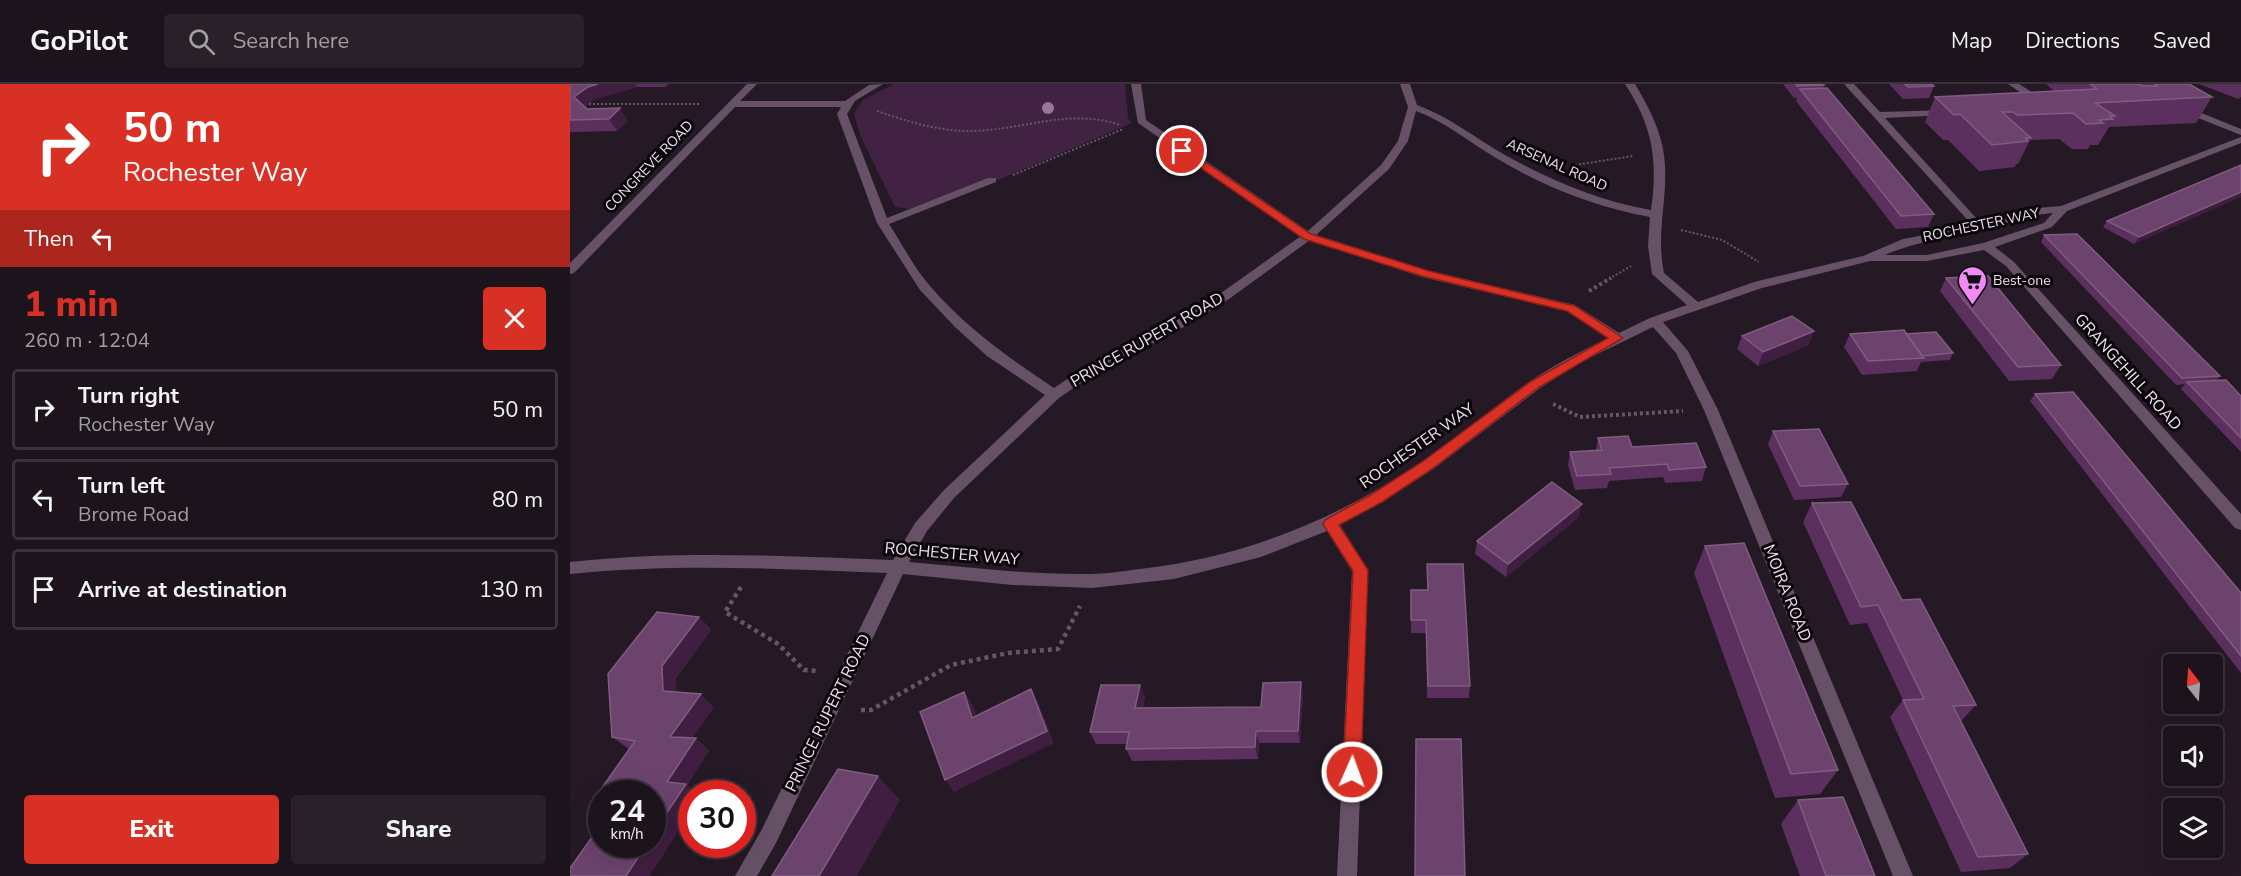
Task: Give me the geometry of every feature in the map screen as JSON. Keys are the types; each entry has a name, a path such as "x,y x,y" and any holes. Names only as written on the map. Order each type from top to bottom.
{"street":[{"name":"CONGREVE ROAD","path":"570,270 752,84"},
{"path":"878,84 857,94 846,104 842,114 883,223 924,286 959,324 992,353 1054,395"},
{"path":"1136,84 1141,121 1308,236 1426,274 1571,308 1617,338"},
{"path":"1405,84 1413,107"},
{"path":"1630,84 1648,116 1660,174 1653,227 1658,274 1695,306"},
{"path":"1849,84 1973,221 1983,227"},
{"path":"2013,84 2035,98 2031,106 2023,108"},
{"path":"2176,101 2196,114 2241,132"},
{"path":"731,104 846,104"},
{"name":"ARSENAL ROAD","path":"1413,107 1430,112 1502,156 1545,177 1616,206 1654,214"},
{"name":"PRINCE RUPERT ROAD","path":"745,876 769,836 898,567 921,527 949,494 1054,395 1093,368 1173,328 1216,301 1308,236 1385,167 1403,141 1413,107"},
{"path":"1877,115 1957,112"},
{"name":"ROCHESTER WAY","path":"570,568 625,562 758,561 898,567 1013,578 1092,581 1174,572 1261,550 1330,524 1377,498 1427,466 1526,391 1617,338 1654,321 1780,280 1867,258 1907,241 1983,227 2026,212 2063,209 2241,140"},
{"path":"883,223 992,180"},
{"name":"ROCHESTER WAY","path":"1867,258 1927,258 1986,246 2048,225 2063,209"},
{"name":"GRANGEHILL ROAD","path":"1986,246 2010,264 2241,524"},
{"name":"MOIRA ROAD","path":"1654,321 1674,338 1684,353 1711,410 1904,876"},
{"path":"1330,524 1360,570 1347,876"}],"path":[{"path":"589,104 731,104"},
{"path":"846,104 865,107 921,126 955,130 1005,129 1084,117 1104,119 1120,125 1141,121"},
{"path":"992,180 1007,178 1141,121"},
{"path":"1545,177 1562,167 1640,155 1657,157"},
{"path":"1653,227 1702,234 1732,243 1780,280"},
{"path":"1585,292 1637,263"},
{"path":"1526,391 1580,417 1711,410"},
{"path":"758,561 725,612 775,641 795,658 804,670 846,674"},
{"path":"830,709 871,710 951,665 979,658 1058,650 1092,581"}],"shaded area":[{"path":"894,84 1125,84 1128,118 1132,123 998,180 993,177 909,209 895,207 860,135 854,113 863,100"}],"building":[{"path":"570,84 598,84 588,87 574,97 587,109 620,108 609,119 570,120"},
{"path":"1796,84 1823,84 1824,85 1797,86"},
{"path":"1905,84 1932,84 1934,86 1908,87"},
{"path":"2090,84 2157,86 2155,84 2189,84 2212,97 2095,103 2115,116 2110,116 2113,119 2099,120 2103,123 2086,124 2073,113 2017,115 2013,112 2002,112 2031,138 2025,138 2028,141 1992,145 1960,114 1954,115 1935,97 2097,89"},
{"path":"1827,88 1934,214 1901,216 1800,89"},
{"path":"2241,165 2241,192 2139,237 2107,221"},
{"path":"2077,234 2220,376 2182,378 2044,235"},
{"path":"1988,276 2061,365 2018,367 1946,278"},
{"path":"1792,316 1814,331 1763,352 1742,336"},
{"path":"1904,330 1924,358 1868,361 1850,334"},
{"path":"1936,332 1953,353 1922,356 1906,334"},
{"path":"2226,380 2241,396 2241,438 2187,382"},
{"path":"2073,392 2241,593 2241,656 2035,394"},
{"path":"1819,429 1848,484 1800,486 1773,431"},
{"path":"1628,436 1632,447 1696,443 1706,467 1669,470 1667,464 1609,468 1611,474 1577,476 1570,452 1602,450 1598,438"},
{"path":"1552,482 1582,504 1508,564 1477,541"},
{"path":"1851,502 1902,600 1920,599 1976,705 1953,706 2028,854 1978,857 1903,700 1924,699 1878,605 1861,607 1812,503"},
{"path":"1744,543 1838,770 1791,774 1705,546"},
{"path":"1427,564 1463,564 1470,686 1428,686 1426,620 1411,620 1411,590 1428,590"},
{"path":"657,612 699,617 662,666 663,691 701,694 670,737 696,738 667,782 678,783 678,796 666,814 666,780 607,780 635,741 612,737 608,674"},
{"path":"1301,682 1298,731 1256,731 1255,747 1126,749 1129,732 1090,732 1101,685 1140,685 1135,708 1261,707 1263,683"},
{"path":"1031,689 1047,731 945,780 920,712 964,692 972,718"},
{"path":"1416,739 1461,739 1465,876 1415,876"},
{"path":"838,769 878,776 819,876 772,876"},
{"path":"1843,797 1875,876 1826,876 1798,800"},
{"path":"588,843 588,858 638,858 626,876 570,876 570,868"}],"place":[{"name":"Best-one","path":"1972,306"}],"route":[{"path":"1182,151 1308,236 1426,274 1571,308 1617,338 1576,359 1535,385 1427,466 1377,498 1330,524 1360,570 1352,772"}]}
